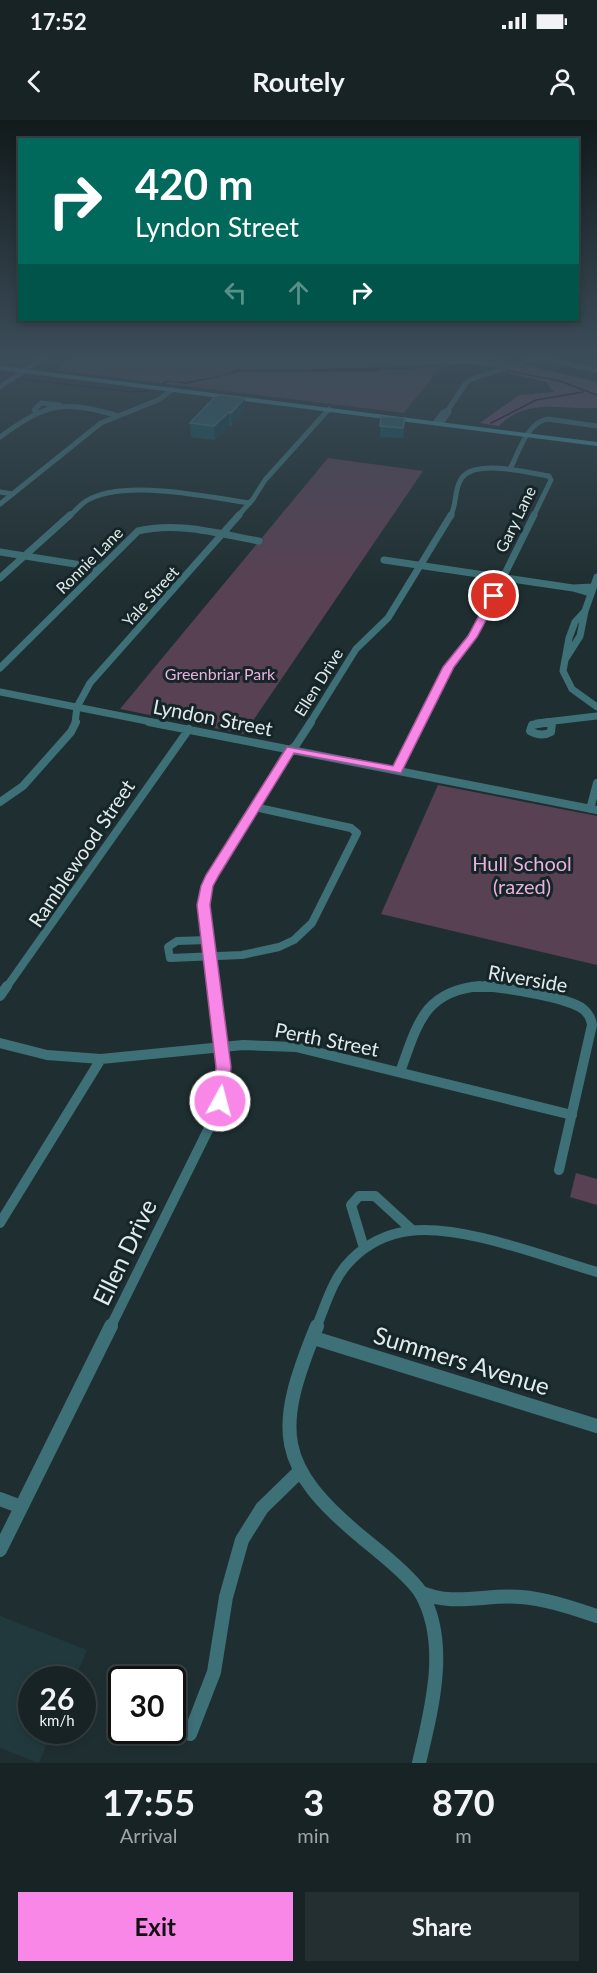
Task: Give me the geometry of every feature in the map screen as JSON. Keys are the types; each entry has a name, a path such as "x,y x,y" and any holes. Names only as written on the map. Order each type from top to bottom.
{"main road":[{"path":"503,432 597,444"}],"street":[{"path":"0,504 89,432"},
{"name":"Yale Street","path":"0,802 23,786 71,732 76,724 78,707 90,683 250,504 265,480 309,432"},
{"name":"Gary Lane","path":"396,770 449,667 476,630 551,479 543,473 510,469 528,435 535,432"},
{"name":"Ellen Drive","path":"0,1550 213,1120 223,1082 204,905 207,886 254,807 356,650 391,613 421,565 456,507 458,484 463,475 483,468 510,469"},
{"path":"0,578 86,501 109,493 130,489 154,490 250,504"},
{"path":"0,492 13,494"},
{"name":"Ronnie Lane","path":"0,668 135,533 148,527 164,526 259,541"},
{"path":"0,552 100,568"},
{"path":"384,560 591,590"},
{"path":"597,577 585,611 575,622 563,670 567,683 582,698 597,706"},
{"name":"Lyndon Street","path":"0,692 593,809"},
{"path":"552,723 573,717 597,716"},
{"name":"Ramblewood Street","path":"0,996 57,919 130,807 189,729"},
{"path":"593,809 597,783"},
{"path":"208,940 177,941 171,944 167,952 170,958 210,957 272,949 302,935 312,922 357,833 351,828 254,807"},
{"name":"Riverside","path":"400,1072 422,1016 438,999 455,991 474,986 495,986 577,1005 589,1013 593,1021 572,1115"},
{"name":"Perth Street","path":"0,1043 47,1055 101,1059 221,1047 257,1045 296,1047 572,1115"},
{"path":"0,1223 101,1059"},
{"path":"559,1170 572,1115"},
{"path":"364,1248 351,1204 359,1196 375,1196 411,1229"},
{"path":"597,1272 458,1233 411,1229 384,1238 364,1248 350,1261 334,1283 294,1389 289,1413 290,1443 299,1472 323,1506 385,1557 420,1592 436,1600 454,1602 477,1598 518,1597 560,1604 597,1616"},
{"name":"Summers Avenue","path":"314,1338 597,1426"},
{"path":"190,1734 214,1672 226,1597 242,1540 262,1508 299,1472"},
{"path":"0,1499 21,1507"},
{"path":"419,1763 432,1705 436,1660 433,1633 420,1592"}],"shaded area":[{"path":"0,1616 87,1650 80,1666 18,1666 18,1744 47,1744 39,1763 0,1748"}],"green space":[{"name":"Greenbriar Park","path":"328,458 423,471 244,734 120,709"},
{"name":"Hull School (razed)","path":"438,785 597,816 597,965 381,914"},
{"path":"576,1173 597,1179 597,1205 570,1197"}],"route":[{"path":"220,1101 224,1067 204,905 204,896 212,875 291,749 396,770 449,667 472,637 494,596"}]}
